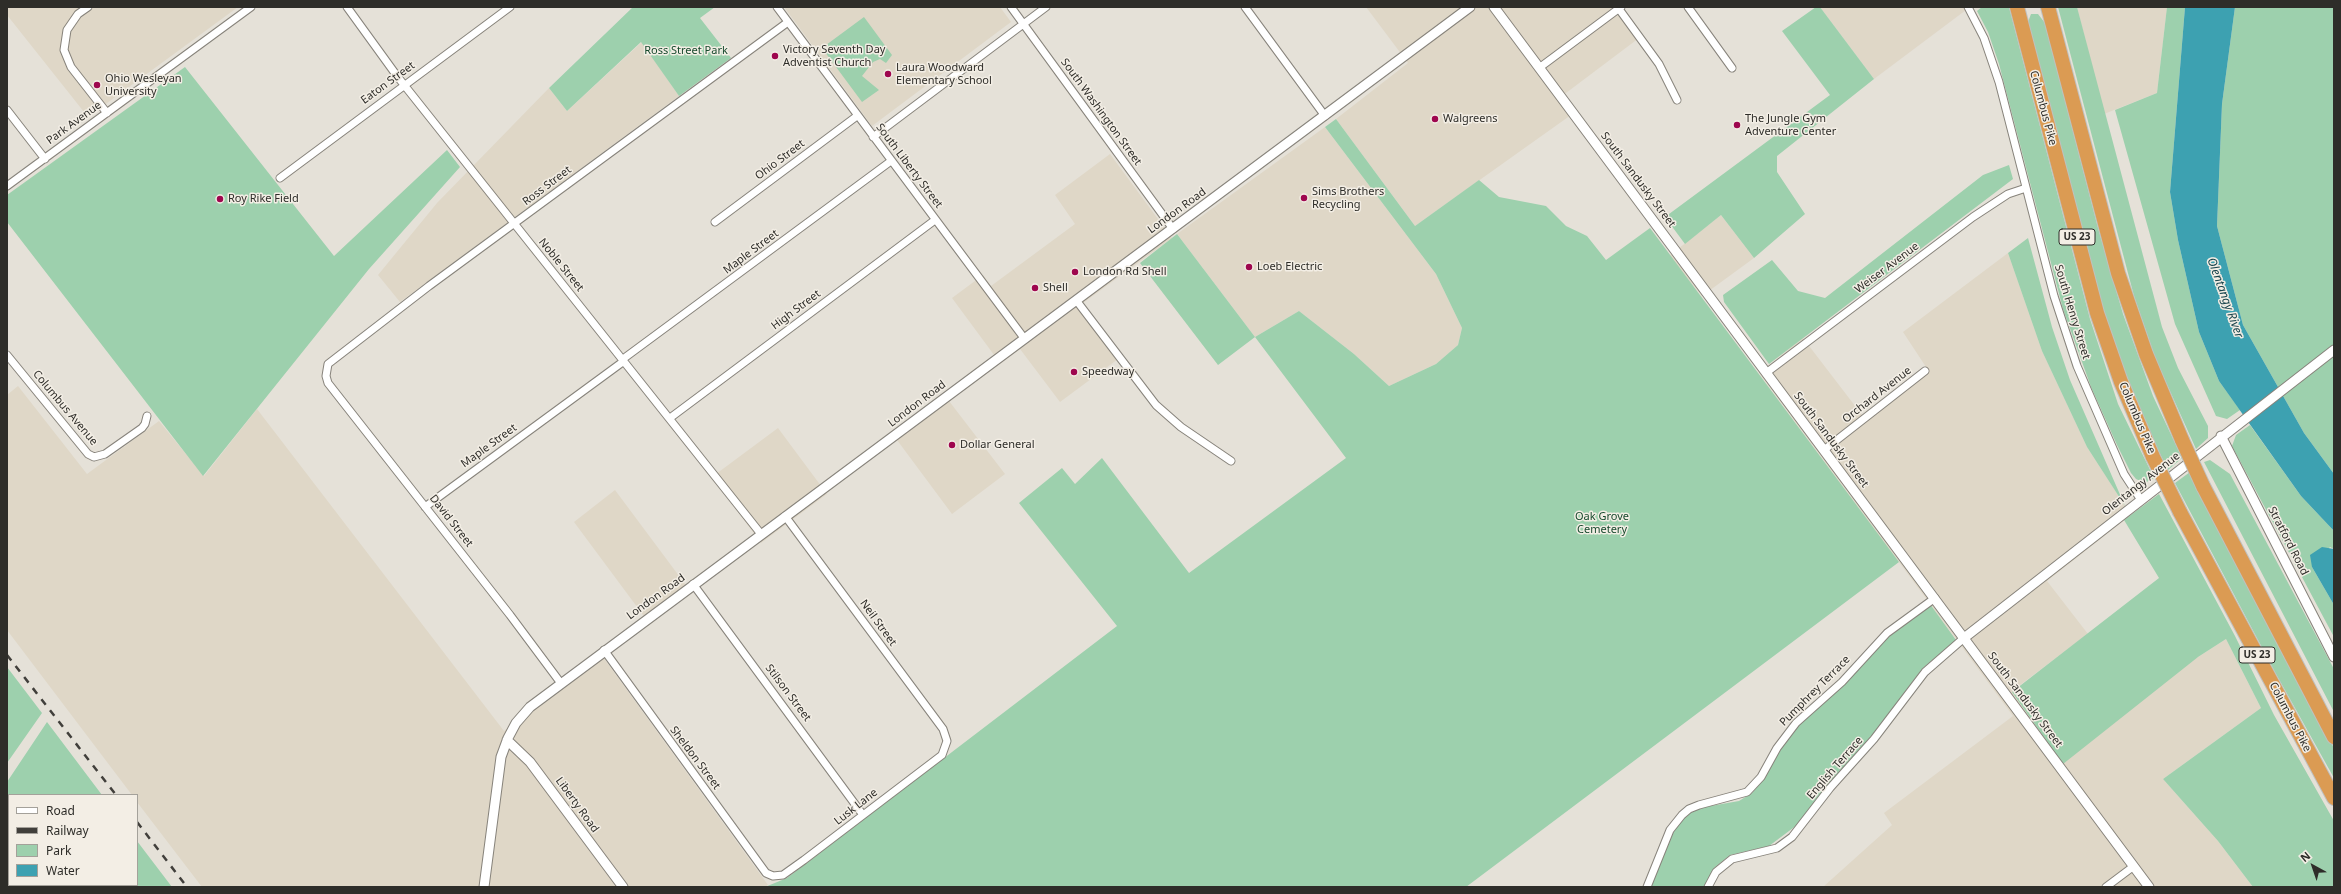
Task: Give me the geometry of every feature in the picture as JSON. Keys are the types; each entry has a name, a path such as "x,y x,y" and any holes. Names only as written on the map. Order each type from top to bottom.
{"highway":[{"name":"Columbus Pike","path":"2017,7 2097,313 2121,382 2153,457 2180,512 2334,798"},
{"name":"US 23","path":"2048,7 2118,273 2146,354 2203,486 2334,737"}],"street":[{"path":"88,7 78,14 67,30 64,50 71,67 107,113"},
{"name":"Park Avenue","path":"7,186 251,7"},
{"name":"Noble Street","path":"347,7 405,85 514,224 761,534"},
{"name":"Eaton Street","path":"280,178 510,7"},
{"name":"South Liberty Street","path":"777,7 1024,338"},
{"name":"South Washington Street","path":"1011,7 1173,229"},
{"path":"873,137 1046,7"},
{"path":"1245,7 1326,116"},
{"name":"London Road","path":"484,887 499,768 507,740 522,714 560,682 1326,116 1470,7"},
{"name":"South Sandusky Street","path":"1494,7 2149,887"},
{"path":"1688,7 1732,68"},
{"name":"South Henry Street","path":"1968,7 1984,38 1999,82 2054,296 2077,366 2124,474 2141,500"},
{"path":"1539,68 1620,8 1659,64 1677,100"},
{"name":"Ross Street","path":"326,372 328,364 335,357 788,22"},
{"path":"7,110 45,159"},
{"name":"Ohio Street","path":"715,222 858,116"},
{"name":"Maple Street","path":"425,507 891,161"},
{"name":"Weiser Avenue","path":"1766,373 1973,217 2008,194 2026,188"},
{"name":"High Street","path":"670,418 935,220"},
{"path":"1076,300 1156,405 1181,427 1231,461"},
{"name":"Olentangy Avenue","path":"1964,638 2221,436 2334,350"},
{"name":"Columbus Avenue","path":"7,355 88,454 94,457 105,454 142,428 146,424 147,416"},
{"name":"Orchard Avenue","path":"1824,450 1925,371"},
{"name":"David Street","path":"326,372 328,383 508,612 560,682"},
{"name":"Stratford Road","path":"2221,436 2334,656"},
{"name":"Neil Street","path":"785,516 943,729 946,735 947,746"},
{"name":"Stilson Street","path":"693,584 863,815"},
{"name":"Pumphrey Terrace","path":"1647,887 1670,830 1682,815 1689,809 1699,805 1740,795 1755,785 1787,733 1796,723 1842,682 1888,633 1935,598"},
{"name":"English Terrace","path":"1708,887 1716,872 1732,859 1777,848 1792,837 1835,782 1874,739 1925,672 1964,638"},
{"name":"Sheldon Street","path":"604,650 763,869 773,876"},
{"name":"Liberty Road","path":"507,740 530,762 623,887"},
{"name":"Lusk Lane","path":"773,876 783,875 942,755 947,746"},
{"path":"2106,887 2134,866"}],"shaded area":[{"name":"Ohio Wesleyan University","path":"7,7 238,7 88,117 7,15"},
{"name":"Laura Woodward Elementary School","path":"784,7 1000,7 1011,22 872,126"},
{"path":"1366,7 1623,7 1643,35 1558,99 1571,115 1415,226 1336,119 1408,63"},
{"path":"1820,7 1970,7 1874,79"},
{"path":"2077,7 2167,7 2157,93 2104,114"},
{"path":"642,42 679,96 400,302 378,275 437,203 549,88 567,111"},
{"path":"1325,127 1436,274 1462,328 1458,345 1436,364 1389,386 1354,354 1299,311 1255,337 1177,234"},
{"path":"1110,154 1172,238 1079,306 1118,359 1060,402 1020,349 1000,363 952,298 983,275 991,286 1075,224 1055,195"},
{"path":"1721,215 1754,258 1702,296 1669,256"},
{"path":"2008,253 2042,351 2087,447 2131,515 2047,581 2088,634 2012,691 2198,657 2226,639 2261,708 2163,779 2218,841 2253,887 1823,887 1892,825 1884,813 2013,716 1759,373 1803,338 1862,415 1926,367 1903,332"},
{"path":"18,386 87,474 159,421 204,476 257,409 504,731 603,657 768,885 765,887 202,887 138,803 138,794 131,794 7,630 7,395"},
{"path":"949,401 1005,474 952,514 897,440"},
{"path":"778,428 827,494 761,543 712,477"},
{"path":"615,490 691,592 649,623 574,522"}],"green space":[{"name":"Ross Street Park","path":"633,7 715,7 700,18 731,58 679,96 641,42 567,111 549,88"},
{"path":"1816,7 1820,7 1874,79 1777,156 1777,172 1805,214 1754,258 1721,215 1685,244 1665,217 1830,95 1782,31"},
{"path":"1982,7 2009,7 2090,319 2118,404 2154,478 2145,483 2136,479 2131,473 2117,445 2091,387 2063,309 1999,64 1988,32 1977,11"},
{"path":"2058,7 2077,7 2162,327 2178,368 2208,426 2208,438 2196,449 2156,360 2134,296"},
{"path":"2167,7 2185,7 2170,192 2178,240 2199,332 2219,381 2240,410 2227,419 2216,416 2175,324 2115,110 2157,93"},
{"path":"2235,7 2334,7 2334,474 2304,433 2243,325 2217,226 2222,104"},
{"path":"2031,14 2038,14 2045,23 2098,228 2123,314 2153,396 2182,458 2168,470 2150,434 2108,329 2028,22"},
{"path":"864,17 892,55 886,63 880,59 873,62 862,76 879,90 862,102 822,48"},
{"name":"Roy Rike Field","path":"185,67 334,256 447,150 460,167 369,269 203,476 7,222 7,195"},
{"name":"Oak Grove Cemetery","path":"1336,119 1415,226 1479,180 1499,197 1546,206 1566,226 1587,236 1606,260 1650,228 1899,562 1466,887 765,887 787,878 1117,626 1019,503 1062,468 1075,484 1102,458 1189,573 1346,458 1255,337 1299,311 1354,354 1389,386 1436,364 1458,345 1462,328 1436,274 1325,127"},
{"path":"2009,165 2013,179 1769,364 1724,302 1723,295 1772,260 1798,291 1825,298 1983,175"},
{"path":"1177,234 1255,337 1218,365 1140,263"},
{"path":"2028,238 2052,327 2070,380 2125,506 2087,447 2042,351 2008,253"},
{"path":"2250,425 2301,496 2334,531 2334,549 2330,547 2312,567 2334,605 2334,637 2232,446 2236,435"},
{"path":"2210,460 2230,474 2334,669 2334,712 2204,462"},
{"path":"2190,472 2334,748 2334,778 2276,674 2175,483"},
{"path":"2159,494 2235,636 2274,715 2334,821 2334,887 2253,887 2218,841 2163,779 2261,708 2226,639 2198,657 2063,764 2012,692 2159,578 2124,520"},
{"path":"1930,604 1956,640 1923,668 1874,733 1819,796 1797,825 1769,846 1730,855 1714,868 1705,887 1650,887 1673,833 1682,818 1699,808 1739,801 1752,793 1763,780 1784,741 1798,724 1877,646 1914,614"},
{"path":"7,667 42,713 7,763"},
{"path":"47,722 101,794 8,794 8,886 138,886 138,842 172,887 7,887 7,782"}],"water":[{"name":"Olentangy River","path":"2185,7 2235,7 2222,104 2217,226 2243,325 2304,433 2334,474 2334,531 2301,496 2219,381 2199,332 2178,240 2170,192"},
{"path":"2322,547 2334,549 2334,605 2312,567 2310,555"}],"railway":[{"path":"7,655 115,794"},
{"path":"138,823 187,887"}],"place":[{"name":"Victory Seventh Day Adventist Church","path":"775,56"},
{"name":"Laura Woodward Elementary School","path":"888,74"},
{"name":"Ohio Wesleyan University","path":"97,85"},
{"name":"Walgreens","path":"1435,119"},
{"name":"The Jungle Gym Adventure Center","path":"1737,125"},
{"name":"Sims Brothers Recycling","path":"1304,198"},
{"name":"Roy Rike Field","path":"220,199"},
{"name":"Loeb Electric","path":"1249,267"},
{"name":"London Rd Shell","path":"1075,272"},
{"name":"Shell","path":"1035,288"},
{"name":"Speedway","path":"1074,372"},
{"name":"Dollar General","path":"952,445"}]}
